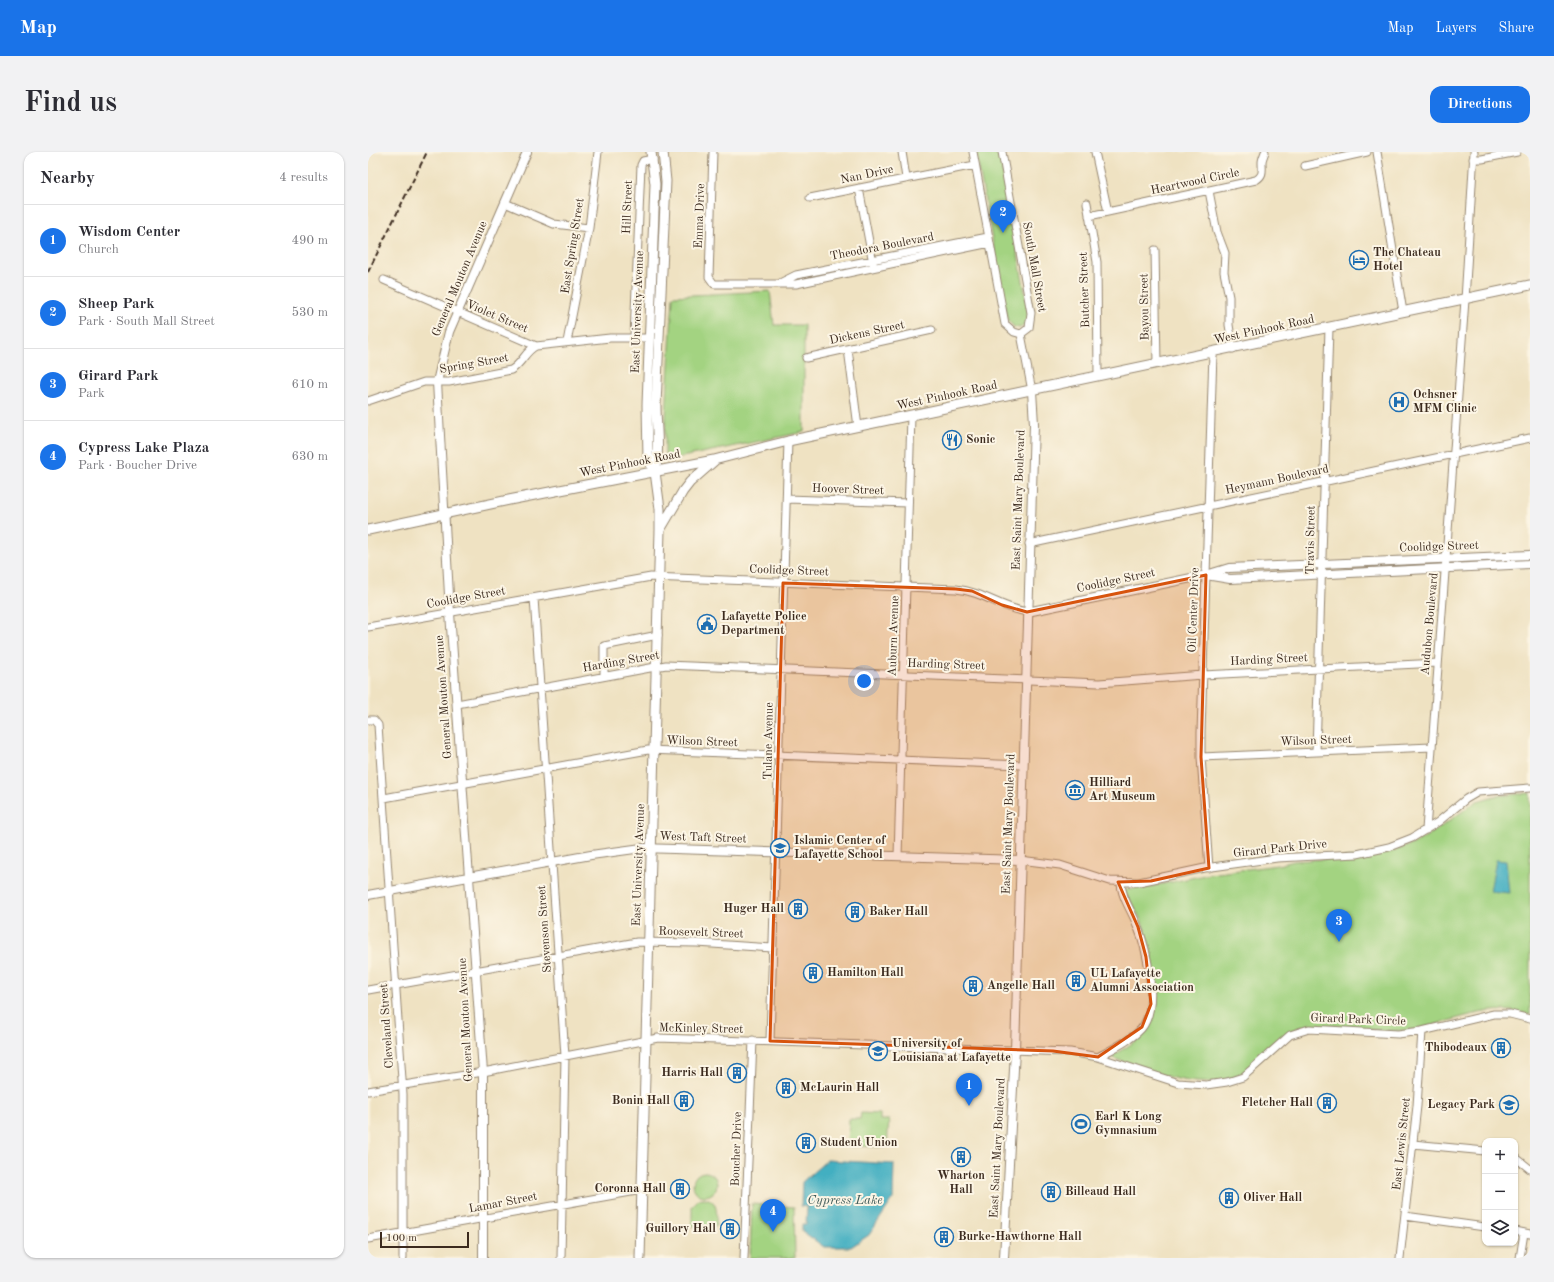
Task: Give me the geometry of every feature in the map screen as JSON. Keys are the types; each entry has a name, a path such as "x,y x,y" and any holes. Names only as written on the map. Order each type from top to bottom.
{"main road":[{"path":"652,155 663,154"},
{"name":"East University Avenue","path":"640,1258 658,635 660,509 655,472 658,458 656,418 666,181 663,154"},
{"name":"East University Avenue","path":"652,155 655,184 647,404 648,459 655,472"},
{"name":"West Pinhook Road","path":"368,530 445,513 714,460 788,441 1234,349 1530,285"},
{"path":"649,338 660,338"},
{"path":"660,530 686,487 714,460"}],"street":[{"name":"General Mouton Avenue","path":"483,1258 483,1072 450,613 437,382 444,349 458,313 527,152"},
{"name":"East Spring Street","path":"567,342 589,228 598,152"},
{"name":"Emma Drive","path":"710,280 713,152"},
{"path":"902,152 906,178"},
{"path":"973,152 1005,324 1014,332 1021,334 1032,391"},
{"name":"South Mall Street","path":"1002,152 1031,313 1029,328 1021,334"},
{"path":"1095,152 1108,212"},
{"name":"Heartwood Circle","path":"1089,216 1258,179 1263,171 1262,162 1265,152"},
{"path":"1305,166 1341,155 1367,152"},
{"path":"1377,152 1403,312"},
{"path":"1474,155 1482,159 1517,152"},
{"name":"Hill Street","path":"634,337 641,165 643,161 652,155"},
{"name":"Audubon Boulevard","path":"1426,830 1446,568 1474,155"},
{"name":"Nan Drive","path":"810,198 975,164"},
{"path":"859,188 874,267"},
{"path":"1208,191 1217,232 1225,253 1224,272 1229,297 1229,325 1234,349"},
{"name":"Butcher Street","path":"1087,203 1097,262 1098,376"},
{"path":"505,204 554,224 589,228"},
{"name":"Theodora Boulevard","path":"782,282 796,275 872,259 989,240"},
{"name":"Theodora Boulevard","path":"710,280 717,285 782,282 796,284 989,240"},
{"name":"Bayou Street","path":"1155,250 1157,364"},
{"name":"Violet Street","path":"384,280 536,346"},
{"name":"Travis Street","path":"1316,752 1323,482 1329,328"},
{"name":"Dickens Street","path":"806,358 932,330"},
{"path":"536,346 634,337 649,338"},
{"name":"Spring Street","path":"368,401 424,382 449,382 511,370 519,364 528,350 536,346"},
{"path":"848,348 858,427"},
{"name":"Oil Center Drive","path":"1209,868 1201,757 1202,675 1213,353"},
{"name":"East Saint Mary Boulevard","path":"1004,1258 1014,1050 1034,424 1032,391"},
{"name":"Auburn Avenue","path":"898,856 911,416"},
{"name":"Heymann Boulevard","path":"1029,544 1530,438"},
{"name":"Tulane Avenue","path":"770,1041 780,756 783,583 788,441"},
{"name":"Hoover Street","path":"787,499 908,503"},
{"name":"Coolidge Street","path":"368,627 638,579 659,578 906,587 972,591 1002,605 1027,612 1206,575 1229,568 1530,555"},
{"name":"Coolidge Street","path":"1206,575 1230,579 1530,564"},
{"name":"Stevenson Street","path":"534,598 564,1056 561,1258"},
{"path":"604,676 604,646 658,635"},
{"name":"Harding Street","path":"457,704 657,666 1112,682 1202,675 1438,663"},
{"name":"Cleveland Street","path":"368,720 377,721 378,725 390,890 402,1086 403,1258"},
{"name":"Wilson Street","path":"1201,757 1432,747"},
{"name":"Wilson Street","path":"384,798 644,751 1022,766"},
{"name":"Girard Park Drive","path":"1020,860 1060,865 1120,882 1151,881 1209,868 1277,858 1368,852 1406,841 1426,830 1478,792 1530,788"},
{"name":"West Taft Street","path":"368,895 591,855 652,848 1020,860"},
{"path":"1098,1057 1138,1032 1148,1017 1151,1004 1143,941 1132,912 1122,895 1120,882"},
{"name":"Roosevelt Street","path":"368,990 638,942 773,948"},
{"name":"Girard Park Circle","path":"1014,1050 1070,1052 1098,1057 1178,1083 1206,1085 1227,1082 1243,1077 1256,1068 1284,1039 1298,1031 1314,1028 1383,1034 1422,1032 1494,1014 1510,1014 1530,1019"},
{"name":"East Lewis Street","path":"1400,1258 1420,1075 1422,1032"},
{"name":"McKinley Street","path":"368,1092 483,1072 658,1038 753,1040 1014,1050"},
{"name":"Boucher Drive","path":"744,1258 753,1040"},
{"path":"1413,1144 1482,1151"},
{"path":"1518,1159 1530,1169"},
{"name":"Lamar Street","path":"368,1239 483,1219 561,1203 642,1190"},
{"path":"1405,1216 1482,1227"},
{"path":"1520,1258 1527,1233"}],"highlighted area":[{"path":"1206,575 1201,757 1209,868 1151,881 1118,882 1138,927 1146,957 1151,1004 1142,1027 1098,1057 1053,1051 770,1041 783,583 956,589 972,591 1002,605 1027,612"}],"green space":[{"path":"976,152 999,152 1029,314 1028,322 1020,328 1014,327 1007,319"},
{"path":"770,291 774,325 804,325 804,432 672,459 668,458 665,454 665,433 673,296"},
{"path":"1530,793 1530,1015 1513,1011 1480,1013 1430,1026 1397,1031 1322,1025 1300,1027 1280,1038 1253,1065 1238,1076 1221,1081 1203,1082 1165,1076 1113,1058 1113,1055 1126,1048 1145,1032 1151,1023 1155,999 1154,971 1147,935 1140,918 1124,891 1125,889 1148,887 1210,874 1278,865 1294,861 1373,856 1394,851 1413,844 1435,831 1477,801 1495,796"},
{"path":"861,1113 880,1114 880,1120 889,1120 887,1147 848,1146 849,1119 860,1119"},
{"path":"705,1172 714,1175 717,1184 714,1193 705,1196 696,1193 693,1184 696,1175"},
{"path":"702,1198 712,1201 716,1208 716,1226 692,1226 692,1206"},
{"path":"752,1204 794,1207 795,1258 750,1258"}],"water":[{"path":"1496,860 1506,861 1509,893 1490,891"},
{"name":"Cypress Lake","path":"827,1160 894,1164 893,1199 869,1235 851,1247 824,1247 802,1231 802,1224 806,1224 807,1207 801,1206 802,1182"}],"railway":[{"path":"368,272 427,152"}],"place":[{"name":"Sheep Park","path":"1003,233"},
{"name":"The Chateau Hotel","path":"1359,260"},
{"name":"Ochsner MFM Clinic","path":"1399,402"},
{"name":"Sonic","path":"952,440"},
{"name":"Lafayette Police Department","path":"707,624"},
{"name":"Hilliard Art Museum","path":"1075,790"},
{"name":"Islamic Center of Lafayette School","path":"780,848"},
{"name":"Huger Hall","path":"798,909"},
{"name":"Baker Hall","path":"855,912"},
{"name":"Girard Park","path":"1339,942"},
{"name":"Hamilton Hall","path":"813,973"},
{"name":"UL Lafayette Alumni Association","path":"1076,981"},
{"name":"Angelle Hall","path":"973,986"},
{"name":"Thibodeaux","path":"1501,1048"},
{"name":"University of Louisiana at Lafayette","path":"878,1051"},
{"name":"Harris Hall","path":"737,1073"},
{"name":"McLaurin Hall","path":"786,1088"},
{"name":"Bonin Hall","path":"684,1101"},
{"name":"Fletcher Hall","path":"1327,1103"},
{"name":"Legacy Park","path":"1509,1105"},
{"name":"Wisdom Center","path":"969,1106"},
{"name":"Earl K Long Gymnasium","path":"1081,1124"},
{"name":"Student Union","path":"806,1143"},
{"name":"Wharton Hall","path":"961,1157"},
{"name":"Coronna Hall","path":"680,1189"},
{"name":"Billeaud Hall","path":"1051,1192"},
{"name":"Oliver Hall","path":"1229,1198"},
{"name":"Guillory Hall","path":"730,1229"},
{"name":"Cypress Lake Plaza","path":"773,1232"},
{"name":"Burke-Hawthorne Hall","path":"944,1237"}]}
